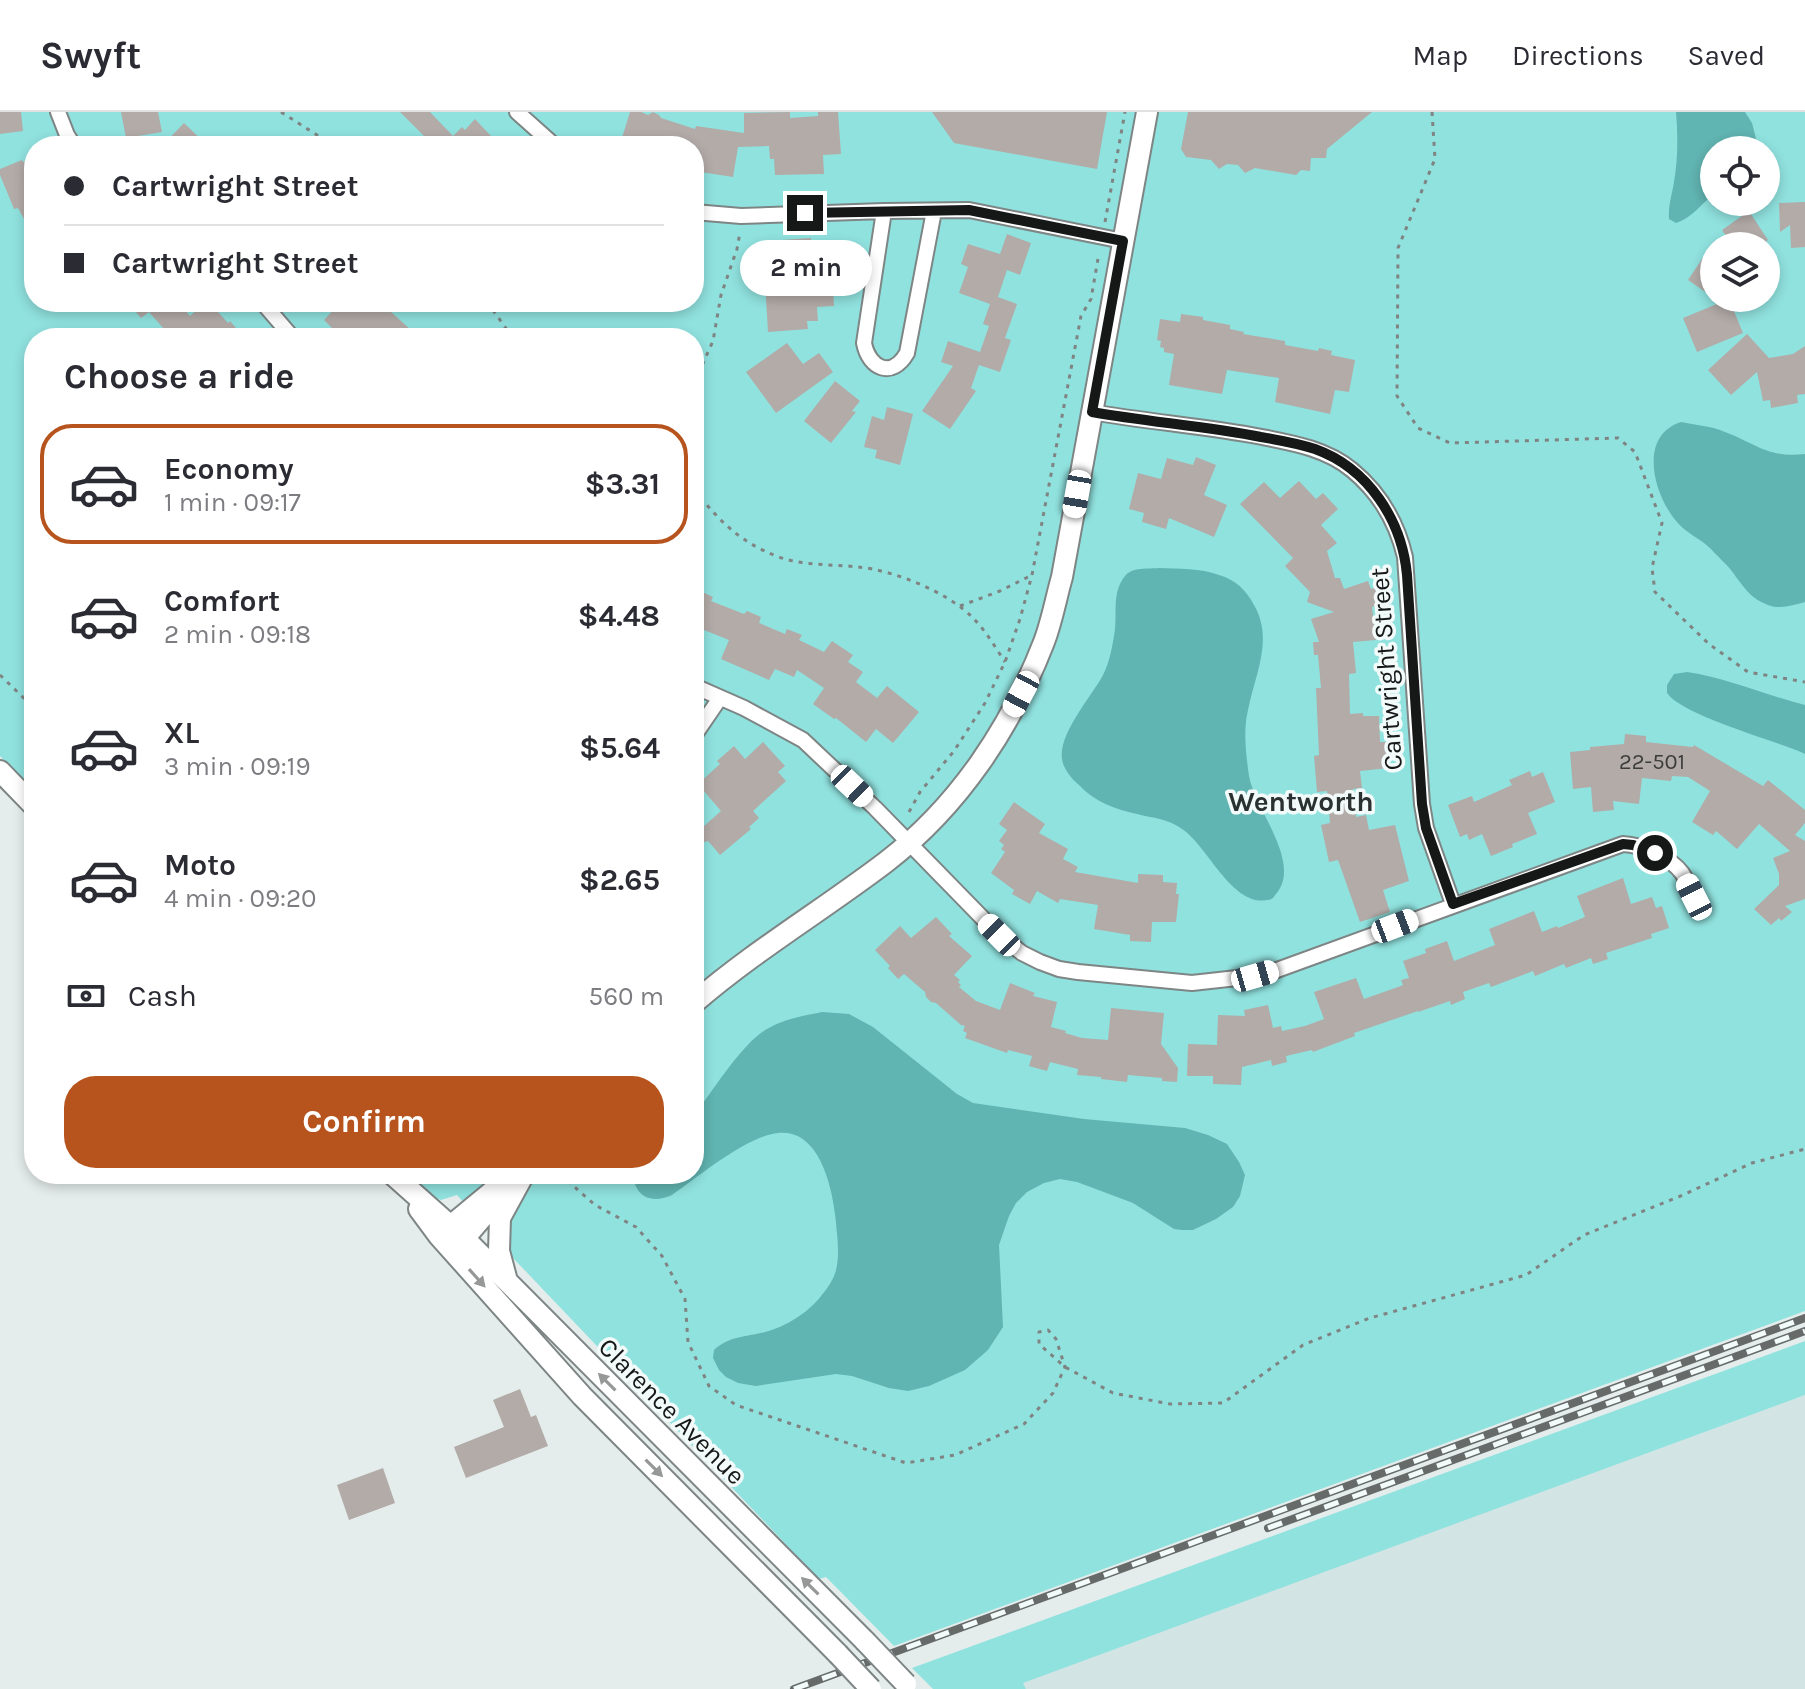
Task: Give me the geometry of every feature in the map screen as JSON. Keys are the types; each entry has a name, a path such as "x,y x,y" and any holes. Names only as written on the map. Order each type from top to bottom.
{"main road":[{"path":"704,995 887,862 936,818 999,735 1021,694 1046,639 1062,577 1147,112"},
{"path":"0,771 24,796"},
{"path":"452,1238 509,1184"},
{"path":"507,1281 499,1251 500,1218 515,1184"},
{"name":"Clarence Avenue","path":"452,1238 507,1281 908,1687"},
{"name":"Clarence Avenue","path":"452,1238 582,1396 871,1689"}],"street":[{"path":"58,112 69,136"},
{"path":"517,112 544,136"},
{"path":"704,213 741,216 969,210 1123,241"},
{"path":"884,211 864,343 866,355 872,363 882,368 891,368 901,362 907,353 934,211"},
{"path":"271,312 284,328"},
{"name":"Cartwright Street","path":"1092,412 1231,431 1316,450 1351,469 1380,500 1395,523 1405,557 1422,804 1426,828 1453,904"},
{"path":"704,691 803,740 875,808 999,935 1022,953 1059,969 1192,983 1255,976 1623,844 1655,853 1670,862 1681,873 1694,897"},
{"path":"704,721 720,698"}],"path":[{"path":"281,112 318,136"},
{"path":"1432,112 1435,159 1398,248 1397,396 1418,428 1450,443 1618,438 1635,452 1662,523 1652,568 1655,592 1709,644 1748,672 1805,682"},
{"path":"704,361 713,341 724,281 737,249 741,216"},
{"path":"909,812 920,792 954,751 1005,662 1032,575 1068,385"},
{"path":"704,502 738,536 780,557 798,562 862,567 926,587 973,617 1005,662"},
{"path":"960,606 1032,575"},
{"path":"0,675 24,698"},
{"path":"571,1184 595,1205 636,1227 662,1256 685,1299 688,1342 709,1386 736,1405 906,1463 955,1455 1024,1424 1053,1393 1065,1367 1056,1339 1048,1330 1039,1332 1039,1344 1065,1367 1113,1393 1170,1404 1223,1403 1303,1345 1370,1318 1526,1275 1584,1235 1752,1163 1805,1149"}],"shaded area":[{"path":"0,112 1805,112 1805,1311 894,1646 826,1577 819,1579 513,1258 457,1195 441,1200 428,1195 416,1184 704,1184 704,328 24,328 24,781 0,756"},
{"path":"1676,112 1745,112 1755,136 1700,136 1700,207 1676,223 1669,219 1669,214 1677,138"},
{"path":"1681,422 1720,430 1771,452 1805,454 1805,602 1778,607 1758,600 1711,549 1681,526 1669,511 1657,483 1654,453 1667,429"},
{"path":"1159,568 1204,571 1231,580 1248,595 1260,618 1263,644 1246,718 1246,743 1249,776 1281,851 1284,867 1283,881 1273,898 1254,900 1242,894 1191,837 1177,826 1105,804 1085,791 1064,766 1063,744 1068,732 1108,664 1121,582 1132,571"},
{"path":"1687,672 1805,705 1805,754 1710,719 1676,702 1667,693 1667,685 1674,674"},
{"path":"822,1012 849,1014 873,1027 957,1094 973,1103 1084,1119 1185,1128 1208,1135 1227,1144 1239,1162 1245,1175 1240,1196 1233,1207 1216,1219 1193,1230 1182,1230 1174,1229 1133,1203 1077,1182 1060,1179 1044,1183 1027,1192 1009,1216 999,1245 1003,1327 988,1350 965,1370 929,1386 908,1391 836,1374 756,1386 738,1383 719,1370 713,1358 714,1350 732,1339 773,1330 796,1318 810,1308 828,1287 837,1265 836,1219 830,1186 816,1154 806,1142 794,1135 778,1133 766,1136 738,1149 704,1172 704,1102 750,1043 767,1029 787,1020"},
{"path":"635,1184 687,1184 672,1195 658,1199 646,1197"},
{"path":"1805,1341 1805,1395 1023,1683 1026,1689 933,1689 912,1668"},
{"path":"1805,1395 1805,1689 1026,1689 1022,1683"}],"building":[{"path":"0,112 21,112 23,131 0,134"},
{"path":"121,112 158,112 162,132 126,136"},
{"path":"400,112 430,112 453,136 424,136"},
{"path":"630,112 648,115 653,112 661,118 695,129 696,126 744,133 744,113 790,112 790,118 818,116 818,112 838,112 841,154 823,155 824,174 775,175 769,146 738,147 733,177 704,173 704,136 623,136"},
{"path":"932,112 1107,112 1097,169 954,143"},
{"path":"1188,112 1372,112 1327,149 1326,158 1311,158 1310,171 1301,170 1296,175 1255,168 1245,173 1238,165 1227,164 1219,169 1211,160 1186,157 1181,149"},
{"path":"475,119 491,136 453,136 462,127 465,130"},
{"path":"184,123 198,136 172,136"},
{"path":"24,162 24,219 18,208 14,209 0,169"},
{"path":"1805,202 1805,247 1791,248 1790,225 1780,232 1780,203"},
{"path":"1742,216 1752,216 1763,232 1723,232 1722,230"},
{"path":"1007,234 1031,243 1020,275 1007,270 998,297 1017,304 1005,338 1011,340 1000,372 979,365 971,388 976,391 950,429 922,411 953,366 941,362 948,341 980,352 989,326 983,324 990,304 959,293 968,267 961,264 968,244 1000,254"},
{"path":"811,238 811,244 824,243 825,252 844,250 846,267 832,268 834,306 817,307 818,321 807,321 808,329 768,332 765,281 786,280 782,240"},
{"path":"1700,262 1700,288 1688,280"},
{"path":"1700,311 1734,312 1743,333 1697,352 1683,318"},
{"path":"149,312 187,312 190,316 194,312 218,312 236,328 163,328"},
{"path":"332,312 391,312 409,328 332,328 324,320"},
{"path":"1181,314 1230,325 1230,329 1243,334 1285,341 1285,345 1332,351 1331,355 1355,360 1349,392 1335,390 1330,414 1275,402 1279,378 1227,370 1222,394 1169,385 1174,354 1164,352 1164,348 1160,347 1161,341 1157,340 1160,319 1180,322"},
{"path":"1747,334 1769,358 1793,354 1805,346 1805,394 1797,395 1798,403 1771,408 1770,400 1763,401 1757,372 1731,395 1708,370"},
{"path":"787,343 803,364 819,353 833,372 776,413 746,372"},
{"path":"835,381 860,401 852,411 856,412 831,443 804,421"},
{"path":"887,407 913,414 900,465 875,458 877,450 864,447 872,416 884,420"},
{"path":"1196,457 1216,465 1204,495 1227,505 1214,537 1169,518 1166,529 1142,522 1144,513 1129,509 1138,473 1161,479 1167,458 1193,465"},
{"path":"1299,481 1316,499 1323,493 1338,509 1321,525 1337,543 1327,551 1335,578 1340,578 1344,589 1368,581 1371,589 1375,588 1380,605 1372,607 1376,640 1353,642 1356,673 1349,674 1350,714 1379,716 1380,742 1386,742 1389,768 1360,771 1362,788 1353,789 1356,817 1366,815 1369,830 1395,825 1409,881 1383,890 1390,912 1360,922 1338,860 1329,862 1321,825 1330,823 1327,791 1317,792 1314,756 1319,755 1316,688 1321,688 1318,655 1314,655 1313,642 1319,642 1311,619 1334,612 1307,602 1310,592 1285,566 1293,558 1240,504 1264,482 1280,498"},
{"path":"704,593 713,597 711,601 761,617 759,623 785,634 787,629 802,635 799,640 824,652 832,641 853,655 848,662 863,672 856,682 877,698 887,686 919,712 893,743 876,729 866,742 813,704 824,688 797,670 794,677 775,669 769,680 721,659 729,640 704,630"},
{"path":"1625,734 1646,736 1646,742 1694,745 1763,786 1768,780 1805,810 1805,823 1795,835 1805,841 1805,899 1785,906 1792,912 1771,925 1754,909 1779,885 1773,858 1790,851 1759,824 1737,849 1716,831 1713,835 1692,822 1710,791 1688,777 1672,776 1671,781 1642,778 1639,804 1613,801 1614,810 1593,812 1591,787 1573,789 1570,752 1624,744"},
{"path":"763,742 785,766 778,772 786,781 753,811 759,818 749,827 751,829 720,855 708,841 704,842 704,826 721,811 704,791 704,779 734,746 745,759"},
{"path":"1530,771 1532,777 1543,772 1555,802 1528,813 1537,834 1491,856 1482,834 1469,840 1467,834 1460,837 1448,805 1472,796 1474,802 1512,785 1509,780"},
{"path":"1014,802 1045,824 1039,833 1068,849 1063,859 1078,867 1075,872 1138,883 1138,874 1163,875 1163,882 1177,883 1176,922 1152,922 1151,942 1130,941 1130,935 1094,929 1098,905 1060,899 1058,903 1037,891 1030,904 1012,894 1014,890 991,873 1005,852 1001,849 1004,845 999,841 1007,830 999,824"},
{"path":"1623,878 1631,904 1652,897 1656,908 1662,906 1669,928 1651,934 1652,938 1606,953 1608,959 1593,964 1591,958 1566,968 1564,964 1535,976 1533,971 1491,987 1489,983 1463,992 1465,999 1451,1005 1450,1001 1418,1011 1354,1033 1355,1036 1313,1052 1286,1056 1287,1062 1272,1066 1271,1060 1242,1067 1241,1085 1213,1084 1213,1076 1187,1076 1188,1044 1217,1045 1218,1015 1245,1016 1244,1010 1268,1005 1273,1028 1281,1026 1282,1031 1305,1026 1324,1019 1314,992 1356,978 1364,999 1398,987 1403,985 1401,980 1409,978 1403,961 1447,941 1454,961 1495,945 1489,929 1534,911 1542,932 1558,928 1585,917 1577,896"},
{"path":"936,917 952,934 949,936 972,956 954,975 960,980 959,987 976,1001 1000,1010 1010,983 1035,993 1033,996 1057,1002 1051,1027 1082,1038 1108,1040 1111,1008 1164,1013 1161,1044 1178,1068 1177,1082 1128,1075 1127,1082 1101,1079 1077,1075 1078,1069 1050,1062 1047,1071 1029,1066 1032,1056 1008,1050 1007,1053 965,1038 965,1026 931,1002 925,992 904,974 898,979 875,950 900,926 911,938"},
{"path":"520,1389 531,1417 536,1415 548,1446 466,1478 454,1447 504,1427 493,1400"},
{"path":"383,1468 395,1503 349,1520 337,1485"}],"railway":[{"path":"794,1689 1805,1318"},
{"path":"1268,1528 1805,1331"}],"district":[{"name":"Wentworth","path":"1301,801"}],"route":[{"path":"805,213 969,210 1123,241 1092,412 1231,431 1316,450 1351,469 1375,494 1395,523 1407,575 1422,804 1426,828 1453,904 1623,844 1655,853"}]}
